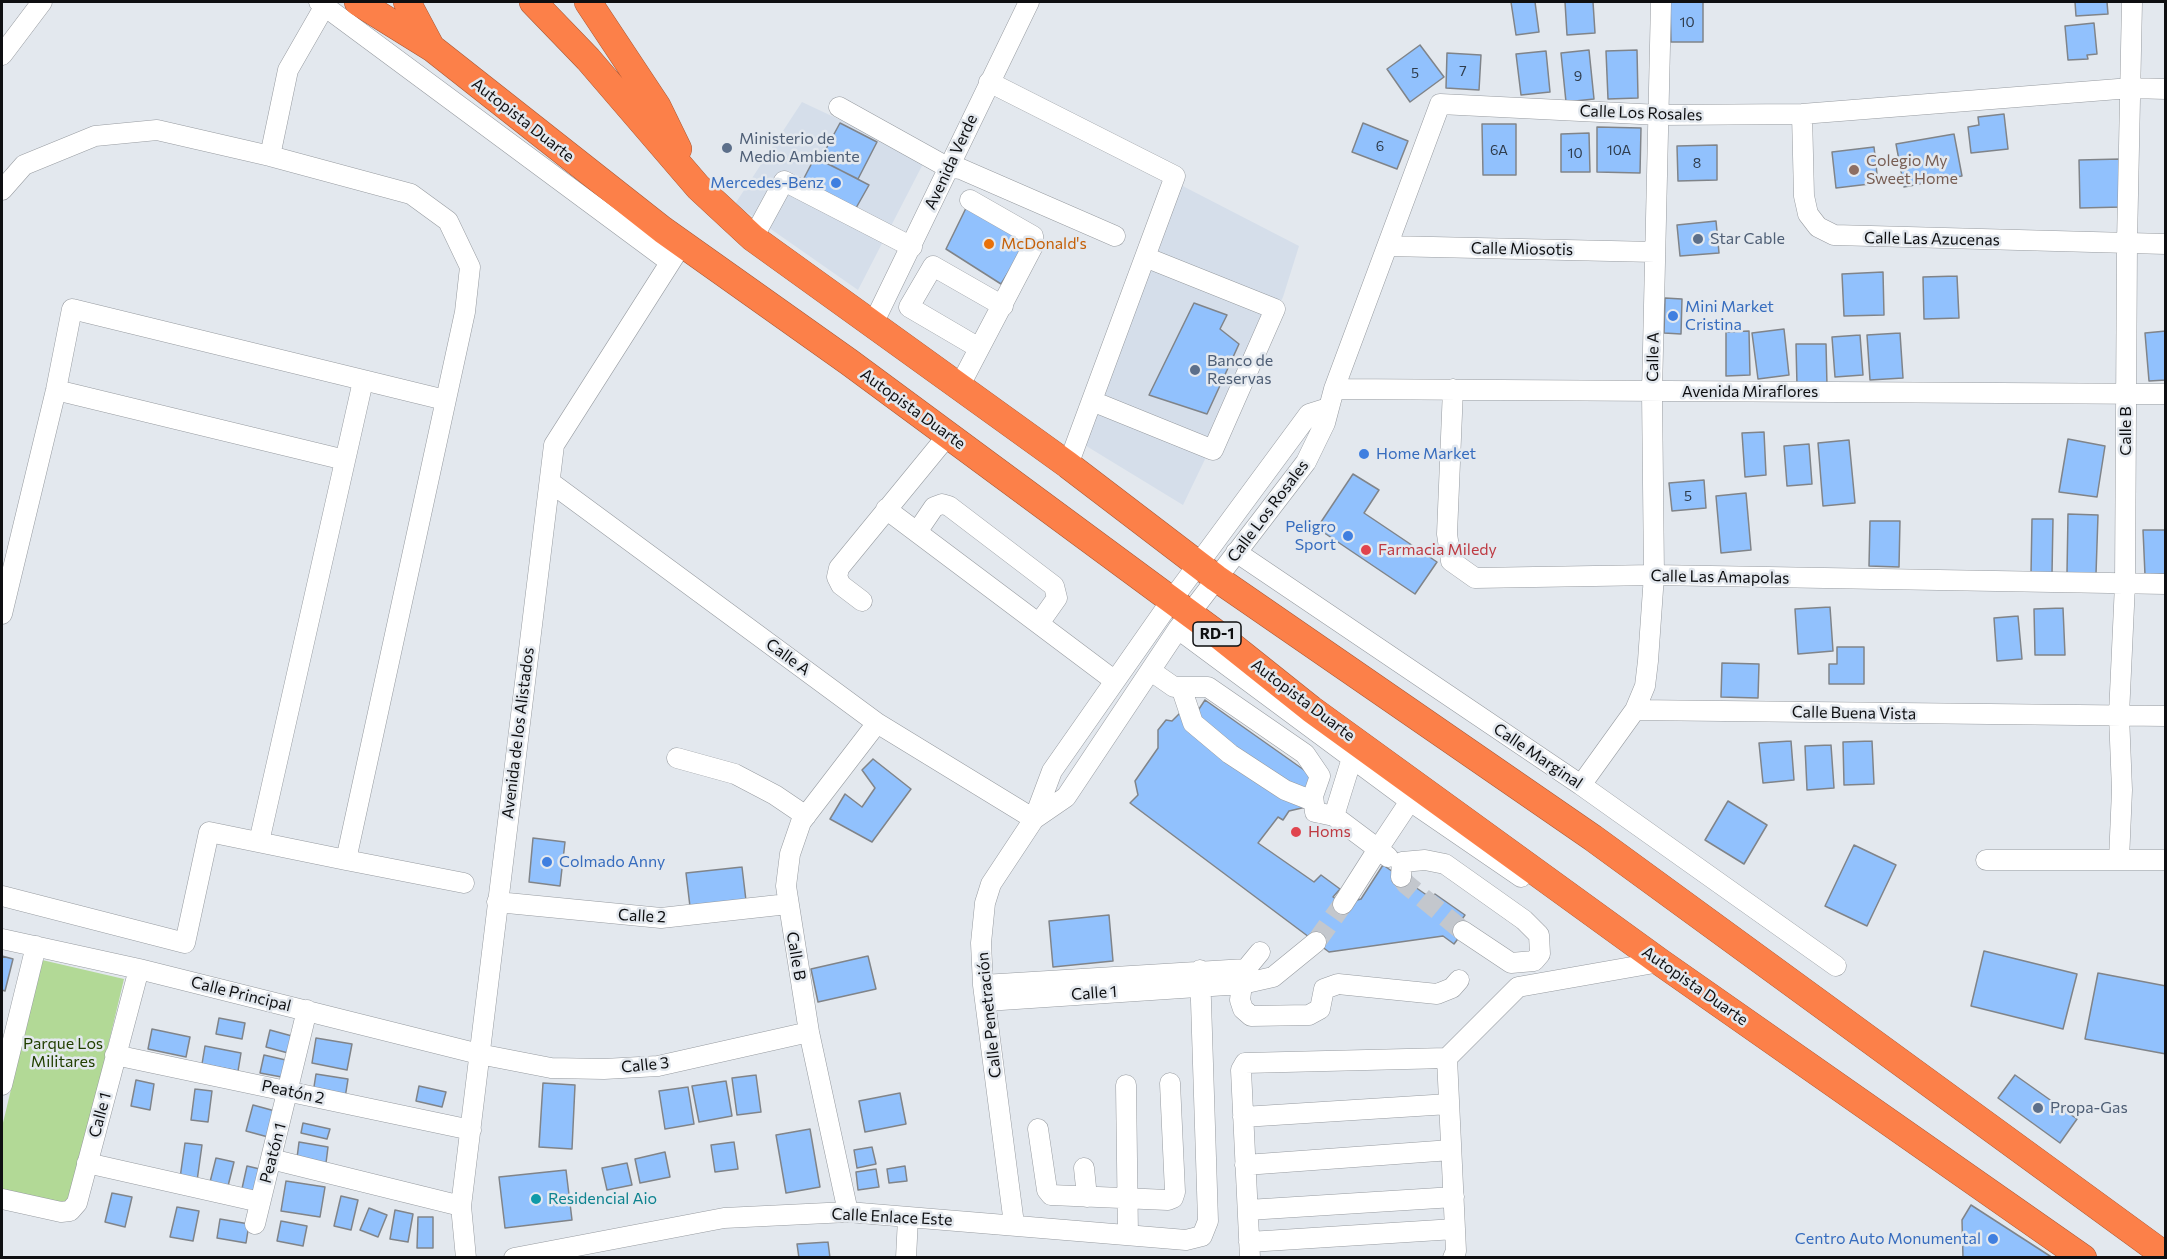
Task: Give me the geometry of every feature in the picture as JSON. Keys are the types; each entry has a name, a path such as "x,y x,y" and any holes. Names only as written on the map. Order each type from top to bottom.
{"highway":[{"name":"Autopista Duarte","path":"358,2 432,48 676,253 948,435 1179,615 1212,630 1311,710 1660,962 2083,1257"},
{"path":"407,2 432,48"},
{"name":"RD-1","path":"533,2 588,58 698,187 753,237 874,322 1208,571 1593,838 2166,1256"},
{"path":"588,2 657,106 698,187"}],"street":[{"path":"2,55 42,2"},
{"name":"Avenida Verde","path":"874,322 912,247 947,167 1029,2"},
{"name":"Calle A","path":"1635,710 1645,686 1654,575 1652,392 1661,2"},
{"name":"Calle B","path":"2119,860 2122,790 2120,715 2125,584 2127,243 2132,2"},
{"path":"270,156 288,70 323,3 676,253"},
{"path":"989,82 1175,176 1068,465"},
{"name":"Calle Los Rosales","path":"1208,571 1236,552 1306,462 1325,423 1334,389 1440,104 1660,115 1803,114 2131,88 2166,89"},
{"path":"839,107 947,167 961,169 1115,236"},
{"name":"Calle Las Azucenas","path":"1803,114 1804,196 1808,214 1818,227 1834,235 2166,244"},
{"path":"2,190 24,165 95,136 157,130 270,156 411,194 448,221 470,267 465,312 346,860"},
{"path":"753,237 784,181 912,247"},
{"path":"959,387 1032,251 1034,239 1028,233 970,200"},
{"name":"Calle Miosotis","path":"1388,246 1655,252"},
{"name":"Avenida de los Alistados","path":"466,1257 461,1206 554,446 676,253"},
{"path":"1092,401 1213,450 1275,309 1145,257"},
{"path":"979,348 909,307 933,266 1003,306"},
{"path":"2,614 56,390 72,309 445,400"},
{"path":"259,842 363,381"},
{"name":"Avenida Miraflores","path":"1334,389 2166,394"},
{"name":"Calle Las Amapolas","path":"1452,389 1447,534 1451,561 1476,578 1654,575 2166,584"},
{"path":"56,390 345,460"},
{"name":"Calle Los Rosales","path":"1208,571 1309,414 1328,408"},
{"path":"862,601 841,585 837,577 839,568 948,435"},
{"name":"Calle A","path":"550,482 877,723 1034,819"},
{"path":"917,532 934,507 942,504 949,506 1054,586 1057,598 1040,622"},
{"path":"886,509 1040,622 1115,681"},
{"name":"Calle Marginal","path":"1236,552 1581,785 1836,966"},
{"path":"1208,571 1179,615 1352,758 1410,801 1610,938 1630,940"},
{"name":"Calle Penetración","path":"1034,819 1066,797 1151,671 1179,615"},
{"name":"Calle Penetración","path":"1014,1224 985,993 981,943 985,903 991,884 1034,819 1052,771 1115,681 1179,615"},
{"path":"1151,671 1174,687 1208,687 1305,754 1320,776 1313,801 1314,812 1334,816 1401,869 1425,860 1445,864 1524,920 1539,935 1540,954 1534,961 1510,963 1463,931"},
{"path":"1181,687 1193,723 1230,753 1285,790 1313,801"},
{"path":"1581,785 1635,710"},
{"name":"Calle Buena Vista","path":"1635,710 2166,716"},
{"name":"Calle B","path":"848,1212 809,1032 786,886 790,854 801,822 877,723"},
{"path":"677,758 735,774 775,795 806,816"},
{"path":"1334,816 1352,758"},
{"path":"1344,904 1410,801"},
{"path":"2,896 185,943 209,832 464,883"},
{"path":"1986,860 2166,860"},
{"name":"Calle 2","path":"497,902 661,918 788,904"},
{"name":"Calle Principal","path":"2,939 139,969 479,1054"},
{"name":"Calle 1","path":"985,993 1201,978 1273,977 1316,942"},
{"path":"2,1084 4,1061 36,946"},
{"path":"1260,952 1244,976 1240,1000 1243,1009 1251,1016 1309,1015 1320,1008 1324,988 1338,984 1437,994 1452,988 1459,980"},
{"path":"1455,1229 1249,1250 1241,1070 1245,1063 1447,1058 1518,987 1660,962"},
{"name":"Calle 1","path":"2,1199 61,1212 70,1211 77,1203 139,969"},
{"name":"Calle Enlace Este","path":"514,1257 724,1218 848,1212 1186,1240 1202,1236 1208,1221 1201,978"},
{"name":"Peatón 1","path":"255,1224 307,1010"},
{"name":"Calle 3","path":"479,1054 551,1068 604,1069 658,1066 809,1032"},
{"name":"Peatón 2","path":"116,1055 471,1130"},
{"path":"1447,1058 1456,1251 1453,1257"},
{"path":"1038,1129 1047,1191 1051,1195 1128,1199 1173,1198 1170,1083"},
{"path":"1126,1085 1128,1235"},
{"path":"1243,1117 1449,1104"},
{"path":"1245,1165 1451,1150"},
{"path":"271,1158 461,1206"},
{"path":"87,1163 260,1202"},
{"path":"1084,1168 1087,1197"},
{"path":"1248,1210 1454,1197"},
{"path":"906,1257 908,1218"}],"shaded area":[{"path":"802,102 925,160 858,290 735,204"},
{"path":"1173,181 1299,246 1283,297 1183,505 1083,444"}],"green space":[{"name":"Parque Los Militares","path":"42,960 124,979 70,1205 2,1189 2,1127"}],"building":[{"path":"1511,2 1535,2 1539,32 1516,35"},
{"path":"1565,2 1593,2 1595,33 1567,35"},
{"path":"1670,2 1703,2 1703,42 1671,42"},
{"path":"2075,2 2107,2 2108,14 2076,16"},
{"path":"2094,23 2097,54 2087,55 2088,59 2068,60 2065,26"},
{"path":"1420,45 1444,77 1410,102 1387,69"},
{"path":"1589,50 1594,99 1566,102 1561,53"},
{"path":"1637,50 1638,98 1608,99 1606,51"},
{"path":"1546,51 1550,92 1521,95 1516,54"},
{"path":"1447,53 1481,55 1479,90 1446,88"},
{"path":"2004,114 2008,149 1971,153 1968,127 1979,125 1978,117"},
{"path":"840,123 877,142 858,179 820,160"},
{"path":"1363,123 1408,141 1397,169 1352,152"},
{"path":"1482,124 1516,124 1516,175 1483,175"},
{"path":"1597,127 1641,128 1640,173 1597,172"},
{"path":"1589,133 1590,172 1561,172 1561,134"},
{"path":"1954,134 1962,176 1904,187 1896,144"},
{"path":"1717,145 1717,180 1678,181 1677,146"},
{"path":"1874,147 1878,183 1836,188 1832,152"},
{"name":"Mercedes-Benz","path":"815,157 869,185 856,208 803,180"},
{"path":"2121,159 2122,207 2080,208 2079,160"},
{"name":"McDonald's","path":"968,204 1029,239 1001,284 946,249"},
{"name":"Star Cable","path":"1716,221 1719,253 1680,256 1677,225"},
{"path":"1883,272 1884,315 1844,316 1842,274"},
{"path":"1957,276 1959,318 1924,319 1923,277"},
{"name":"Mini Market Cristina","path":"1665,298 1682,299 1681,334 1664,333"},
{"name":"Banco de Reservas","path":"1194,303 1227,315 1220,329 1239,344 1207,414 1149,395"},
{"path":"1784,329 1789,375 1758,379 1752,333"},
{"path":"1749,331 1750,375 1726,376 1726,332"},
{"path":"2166,331 2166,380 2149,381 2145,333"},
{"path":"1900,333 1903,378 1870,380 1867,335"},
{"path":"1860,335 1863,375 1835,377 1832,337"},
{"path":"1796,344 1826,344 1827,386 1797,386"},
{"path":"1764,432 1766,475 1745,477 1742,433"},
{"path":"2068,439 2105,446 2097,497 2059,492"},
{"path":"1849,440 1855,503 1823,506 1818,443"},
{"path":"1809,444 1812,484 1787,486 1784,446"},
{"path":"1353,474 1379,490 1364,513 1437,562 1415,594 1317,528"},
{"path":"1704,480 1706,508 1672,511 1669,483"},
{"path":"1746,493 1751,550 1721,553 1716,496"},
{"path":"2068,514 2098,515 2096,574 2067,573"},
{"path":"2032,519 2053,519 2052,574 2031,574"},
{"path":"1870,521 1900,521 1899,567 1869,566"},
{"path":"2143,530 2166,530 2166,574 2145,575"},
{"path":"1830,607 1833,651 1798,654 1795,609"},
{"path":"2063,608 2065,655 2035,655 2034,609"},
{"path":"2018,616 2022,659 1997,661 1994,618"},
{"path":"1837,647 1864,647 1864,684 1829,684 1829,664 1837,664"},
{"path":"1722,663 1759,664 1758,698 1721,697"},
{"path":"1205,700 1314,777 1306,807 1289,811 1283,820 1278,817 1258,843 1314,882 1321,875 1340,889 1333,897 1343,904 1361,899 1383,865 1431,898 1435,894 1465,915 1460,922 1466,928 1454,944 1443,936 1329,952 1130,803 1138,795 1135,781 1158,748 1158,730 1166,720 1172,721 1180,713 1197,712"},
{"path":"1791,741 1794,780 1763,783 1759,743"},
{"path":"1872,741 1874,784 1844,785 1843,742"},
{"path":"1831,745 1834,788 1807,790 1805,746"},
{"path":"873,759 911,789 872,842 830,819 845,794 862,807 875,788 862,770"},
{"path":"1728,801 1767,825 1744,864 1705,840"},
{"name":"Colmado Anny","path":"533,838 565,842 560,886 529,882"},
{"path":"1854,845 1896,865 1867,926 1825,906"},
{"path":"742,867 747,909 691,915 686,873"},
{"path":"1109,915 1113,961 1053,967 1049,921"},
{"path":"1984,951 2077,974 2063,1029 1971,1006"},
{"path":"2,956 13,959 5,991 2,990"},
{"path":"868,956 876,989 818,1002 811,969"},
{"path":"2098,973 2166,986 2166,1054 2085,1039"},
{"path":"219,1018 245,1023 242,1039 216,1034"},
{"path":"152,1029 190,1037 186,1057 148,1049"},
{"path":"270,1030 292,1036 288,1053 266,1047"},
{"path":"316,1038 352,1044 347,1070 312,1063"},
{"path":"205,1046 241,1053 238,1071 202,1064"},
{"path":"264,1055 290,1061 287,1078 260,1073"},
{"path":"316,1074 348,1079 345,1098 313,1093"},
{"path":"756,1075 761,1112 737,1115 732,1078"},
{"name":"Propa-Gas","path":"2015,1075 2077,1119 2060,1143 1998,1098"},
{"path":"136,1080 154,1084 150,1110 131,1106"},
{"path":"726,1081 732,1116 699,1122 692,1086"},
{"path":"543,1083 575,1085 572,1149 539,1147"},
{"path":"419,1086 446,1092 442,1107 416,1101"},
{"path":"688,1087 694,1124 665,1129 659,1091"},
{"path":"195,1089 212,1091 208,1122 191,1120"},
{"path":"900,1093 906,1124 865,1132 859,1101"},
{"path":"253,1105 275,1111 268,1137 246,1131"},
{"path":"303,1123 330,1129 327,1139 301,1133"},
{"path":"810,1129 820,1187 786,1193 776,1135"},
{"path":"299,1142 328,1147 326,1163 297,1158"},
{"path":"734,1142 738,1169 715,1172 711,1145"},
{"path":"185,1143 202,1145 197,1181 180,1178"},
{"path":"872,1147 876,1164 857,1168 854,1150"},
{"path":"665,1152 670,1177 640,1183 635,1159"},
{"path":"216,1158 234,1162 228,1186 210,1182"},
{"path":"627,1163 632,1185 607,1190 602,1168"},
{"path":"247,1166 264,1170 258,1197 241,1193"},
{"path":"905,1166 907,1181 889,1183 887,1169"},
{"path":"876,1169 879,1187 858,1190 856,1172"},
{"name":"Residencial Aio","path":"566,1170 572,1220 505,1228 499,1177"},
{"path":"286,1181 325,1187 320,1217 281,1211"},
{"path":"112,1193 132,1197 125,1227 105,1222"},
{"path":"341,1196 358,1200 351,1230 334,1226"},
{"name":"Centro Auto Monumental","path":"1971,1205 2053,1258 1963,1258 1962,1220"},
{"path":"177,1207 199,1211 193,1241 170,1237"},
{"path":"369,1208 387,1215 378,1237 360,1230"},
{"path":"395,1210 413,1214 408,1242 390,1239"},
{"path":"418,1217 433,1217 433,1248 417,1248"},
{"path":"220,1219 249,1224 246,1243 217,1238"},
{"path":"281,1221 307,1226 303,1246 277,1241"},
{"path":"828,1242 830,1258 799,1258 797,1244"}],"tunnel":[{"path":"1401,877 1406,884 1463,931"},
{"path":"1316,942 1343,904"}],"place":[{"name":"Ministerio de Medio Ambiente","path":"727,148"},
{"name":"Colegio My Sweet Home","path":"1854,170"},
{"name":"Mercedes-Benz","path":"836,183"},
{"name":"Star Cable","path":"1698,239"},
{"name":"McDonald's","path":"989,244"},
{"name":"Mini Market Cristina","path":"1673,316"},
{"name":"Banco de Reservas","path":"1195,370"},
{"name":"Home Market","path":"1364,454"},
{"name":"Peligro Sport","path":"1348,536"},
{"name":"Farmacia Miledy","path":"1366,550"},
{"name":"Homs","path":"1296,832"},
{"name":"Colmado Anny","path":"547,862"},
{"name":"Propa-Gas","path":"2038,1108"},
{"name":"Residencial Aio","path":"536,1199"},
{"name":"Centro Auto Monumental","path":"1993,1239"}]}
